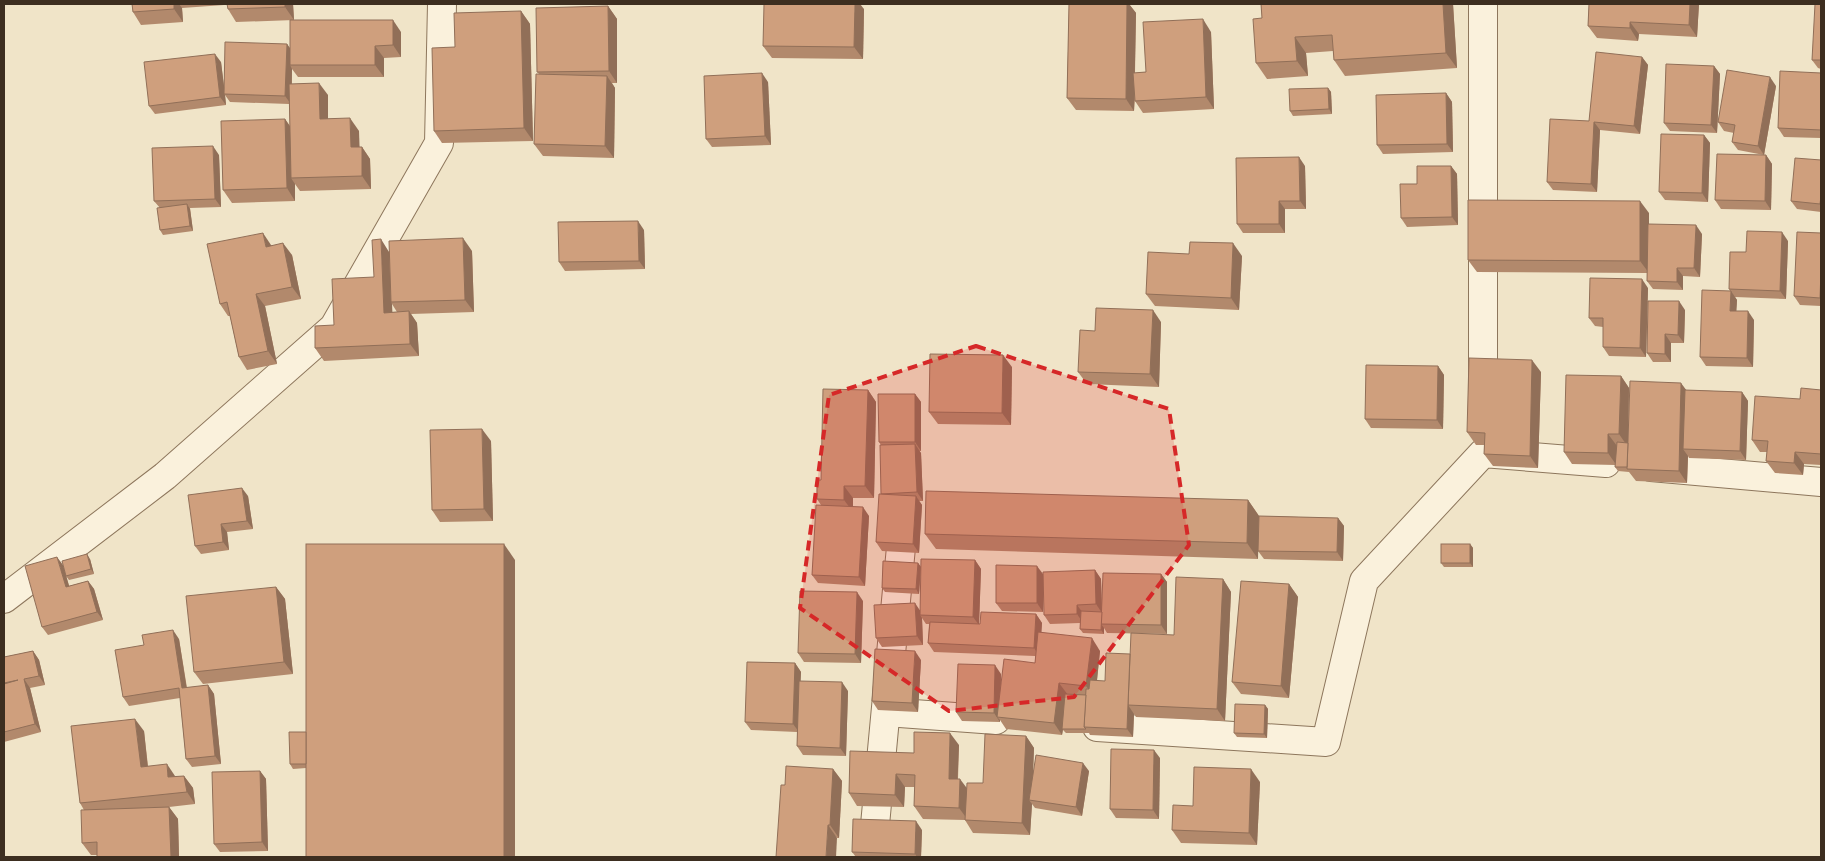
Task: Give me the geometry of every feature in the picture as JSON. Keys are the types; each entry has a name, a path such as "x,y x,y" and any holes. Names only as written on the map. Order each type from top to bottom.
{"street":[{"path":"4,598 164,476 334,327 439,143 442,4"},
{"path":"1072,725 1326,742 1364,581 1483,436 1483,4"},
{"path":"1483,436 1821,482"},
{"path":"872,857 906,494"},
{"path":"886,712 1023,722"}],"highlighted area":[{"path":"976,346 1169,409 1189,545 1074,697 949,711 800,608 829,395"}],"building":[{"path":"132,4 174,4 174,9 133,12"},
{"path":"227,4 285,4 285,7 228,9"},
{"path":"764,4 855,4 854,47 763,46"},
{"path":"1069,4 1127,4 1126,99 1067,98"},
{"path":"1261,4 1443,4 1446,53 1334,60 1332,35 1295,37 1297,61 1256,63 1253,19 1262,18"},
{"path":"1589,4 1690,4 1689,25 1630,22 1630,28 1588,26"},
{"path":"1815,4 1821,4 1821,60 1812,60"},
{"path":"608,6 609,71 537,72 536,8"},
{"path":"521,11 524,128 434,131 432,48 455,47 454,13"},
{"path":"1203,19 1206,97 1135,101 1133,73 1146,72 1143,22"},
{"path":"290,20 393,20 393,45 375,46 375,65 290,65"},
{"path":"225,42 287,44 285,96 224,94"},
{"path":"1596,52 1642,57 1634,126 1594,122 1591,184 1547,182 1550,119 1589,121"},
{"path":"215,54 220,97 149,106 144,62"},
{"path":"1666,64 1714,66 1711,125 1664,123"},
{"path":"1727,70 1770,77 1758,146 1732,142 1735,125 1718,122"},
{"path":"1780,71 1821,73 1821,130 1778,128"},
{"path":"762,73 765,136 706,139 704,76"},
{"path":"536,74 607,76 605,146 534,144"},
{"path":"319,83 320,119 350,118 351,147 362,147 362,176 291,178 289,84"},
{"path":"1328,88 1329,109 1290,111 1289,89"},
{"path":"1446,93 1447,144 1377,145 1376,95"},
{"path":"285,119 287,188 223,190 221,121"},
{"path":"1661,134 1704,135 1702,193 1659,192"},
{"path":"213,146 215,199 154,201 152,148"},
{"path":"1717,154 1766,155 1765,201 1715,200"},
{"path":"1299,157 1300,201 1279,201 1279,224 1237,224 1236,158"},
{"path":"1795,158 1821,160 1820,204 1791,201"},
{"path":"1417,166 1451,166 1452,217 1401,218 1400,184 1417,184"},
{"path":"1468,200 1640,201 1640,261 1468,260"},
{"path":"187,204 190,226 160,230 157,208"},
{"path":"638,221 639,261 559,262 558,222"},
{"path":"1648,224 1696,225 1694,268 1677,268 1677,282 1647,281"},
{"path":"1747,231 1782,232 1780,291 1729,289 1730,252 1746,252"},
{"path":"1797,232 1821,233 1820,298 1794,296"},
{"path":"263,233 266,247 283,243 292,287 256,294 268,351 239,357 227,302 220,304 207,244"},
{"path":"463,238 465,300 391,302 389,241"},
{"path":"381,239 384,313 409,311 410,344 315,348 315,326 334,325 332,279 374,277 372,240"},
{"path":"1190,242 1233,243 1231,298 1146,294 1148,252 1189,254"},
{"path":"1590,278 1642,279 1640,348 1603,347 1603,318 1589,318"},
{"path":"1702,290 1731,291 1730,311 1748,311 1747,358 1700,357"},
{"path":"1648,301 1679,301 1678,335 1665,334 1665,354 1647,353"},
{"path":"1096,308 1153,310 1150,374 1078,372 1080,330 1095,331"},
{"path":"930,354 1003,355 1002,413 929,412"},
{"path":"1469,358 1532,360 1530,456 1484,454 1485,433 1467,432"},
{"path":"1366,365 1438,366 1437,420 1365,419"},
{"path":"1566,375 1621,376 1619,434 1608,434 1608,453 1564,452"},
{"path":"1630,381 1681,383 1679,471 1627,469"},
{"path":"1801,388 1821,390 1821,454 1795,452 1794,463 1766,461 1768,441 1752,440 1755,396 1800,399"},
{"path":"823,389 868,390 865,486 844,486 844,500 817,499 817,480 821,480"},
{"path":"1685,390 1742,392 1740,451 1683,449"},
{"path":"878,394 915,394 915,442 879,442"},
{"path":"482,429 484,509 432,510 430,430"},
{"path":"1617,442 1628,443 1627,467 1615,467"},
{"path":"915,444 917,492 881,494 880,445"},
{"path":"242,488 247,521 221,524 223,542 195,546 188,495"},
{"path":"926,491 1248,500 1247,543 925,534"},
{"path":"879,494 916,496 913,544 876,542"},
{"path":"816,505 863,507 859,577 812,575"},
{"path":"1259,516 1338,518 1337,552 1258,551"},
{"path":"306,544 504,544 504,857 306,857"},
{"path":"1441,544 1470,544 1470,563 1441,563"},
{"path":"87,554 91,569 66,576 62,561"},
{"path":"57,557 66,587 88,581 97,612 42,627 25,566"},
{"path":"921,559 975,560 973,617 920,615"},
{"path":"883,561 918,563 916,589 882,588"},
{"path":"996,565 1037,566 1037,603 996,603"},
{"path":"1095,570 1096,604 1077,605 1077,614 1044,615 1043,572"},
{"path":"1103,573 1161,574 1161,625 1101,624"},
{"path":"1176,577 1223,579 1217,709 1128,705 1131,633 1174,635"},
{"path":"1241,581 1289,584 1281,686 1232,682"},
{"path":"276,587 284,662 194,672 186,596"},
{"path":"800,591 857,592 855,654 798,653"},
{"path":"915,603 917,636 876,638 874,605"},
{"path":"1081,611 1102,612 1101,630 1080,629"},
{"path":"981,612 1036,614 1034,648 928,643 930,622 980,624"},
{"path":"173,630 182,688 208,685 215,756 186,759 179,688 123,697 115,650 144,645 142,635"},
{"path":"1038,632 1092,638 1086,686 1059,683 1054,723 997,717 1004,659 1035,663"},
{"path":"875,649 915,651 912,703 872,701"},
{"path":"33,651 39,676 24,679 35,724 4,732 4,684 18,680 4,683 4,657"},
{"path":"1106,653 1130,654 1127,729 1084,727 1086,689 1089,689 1090,680 1105,681"},
{"path":"747,662 795,663 793,724 745,722"},
{"path":"958,664 995,665 994,713 956,712"},
{"path":"799,681 842,682 840,748 797,746"},
{"path":"1065,694 1086,695 1084,727 1086,729 1062,729"},
{"path":"1235,704 1265,705 1264,734 1234,733"},
{"path":"135,719 141,767 167,764 168,777 184,776 187,792 80,803 71,726"},
{"path":"289,732 306,732 306,764 290,764"},
{"path":"914,732 950,733 949,779 960,779 959,808 914,806 915,775 896,774 895,795 849,793 850,751 914,753"},
{"path":"985,734 1026,736 1022,823 965,820 967,783 983,783"},
{"path":"1111,749 1154,750 1153,810 1110,809"},
{"path":"1036,755 1083,763 1076,807 1029,800"},
{"path":"786,766 833,769 826,857 776,857 781,785 785,785"},
{"path":"1194,767 1251,769 1249,833 1172,830 1173,805 1193,806"},
{"path":"260,771 262,842 214,844 212,772"},
{"path":"169,807 171,857 97,857 97,842 82,843 81,810"},
{"path":"853,819 916,821 915,854 852,852"}]}
